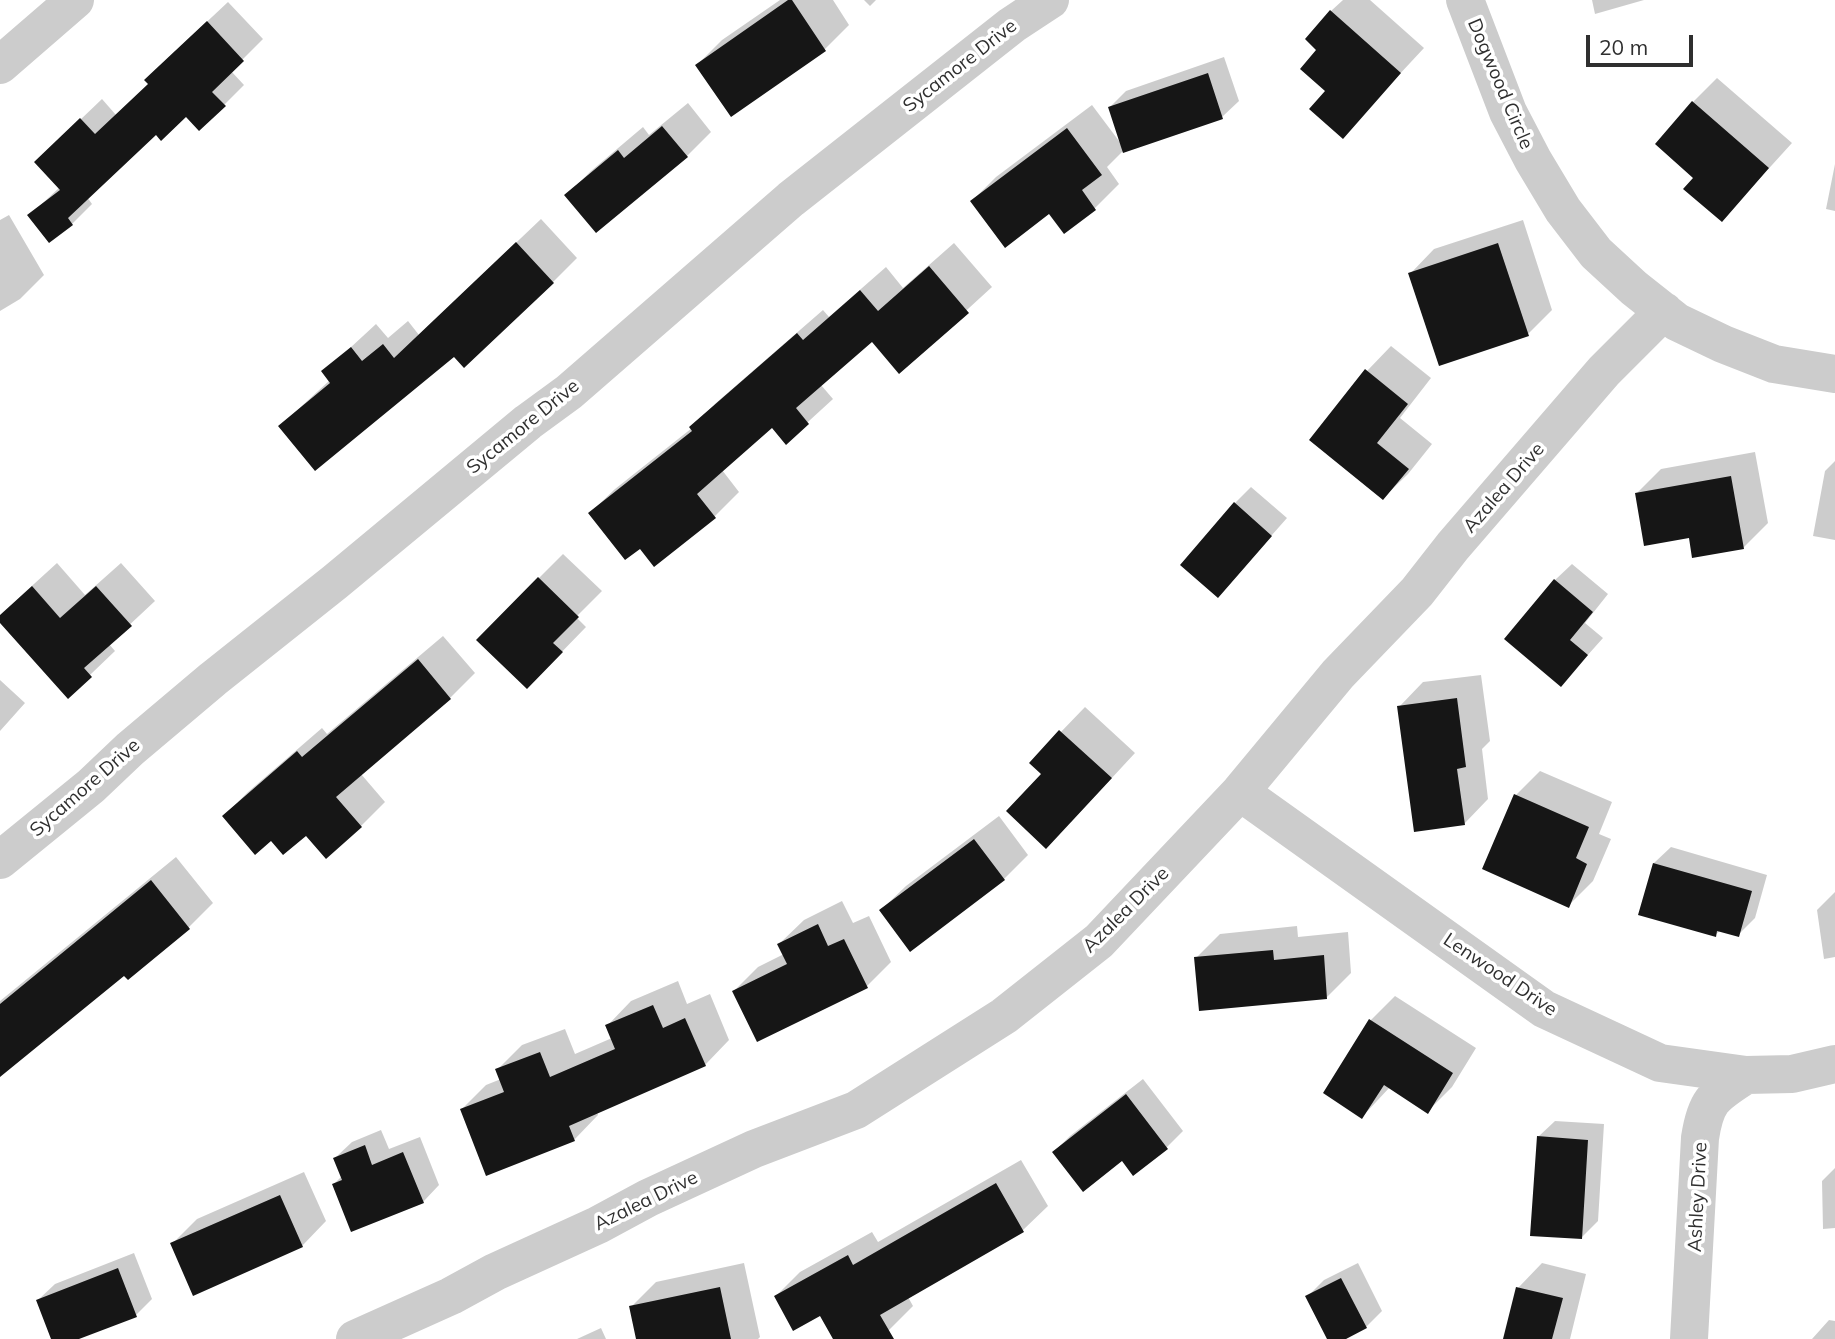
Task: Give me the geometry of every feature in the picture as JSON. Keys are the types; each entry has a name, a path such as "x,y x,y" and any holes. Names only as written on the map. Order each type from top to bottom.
{"street":[{"path":"0,65 75,0"},
{"name":"Sycamore Drive","path":"0,860 92,786 130,748 528,422 569,392 791,199 1012,25 1050,0"},
{"name":"Dogwood Circle","path":"1465,0 1507,112 1563,211 1596,253 1677,322 1761,359 1835,374"},
{"name":"Azalea Drive","path":"355,1339 451,1296 495,1272 754,1149 856,1110 1004,1016 1099,941 1240,792 1338,674 1417,592 1470,526 1604,371 1664,311"},
{"name":"Lenwood Drive","path":"1240,792 1544,1009 1660,1063 1746,1075 1792,1074 1835,1064"},
{"name":"Ashley Drive","path":"1689,1339 1700,1138 1704,1116 1715,1095 1746,1075"}],"building":[{"path":"788,0 792,0 826,51 731,117 695,65"},
{"path":"1330,10 1401,73 1343,139 1309,109 1325,91 1300,69 1316,50 1305,39"},
{"path":"207,21 244,61 212,92 226,106 199,131 186,117 161,141 156,135 68,218 73,225 49,243 27,215 60,190 34,162 80,118 95,134 148,84 144,80"},
{"path":"1208,73 1223,119 1123,153 1108,107"},
{"path":"1692,101 1769,168 1722,222 1683,189 1693,178 1655,144"},
{"path":"662,126 688,157 596,233 564,195 618,150 624,158"},
{"path":"1067,128 1102,175 1082,190 1096,210 1064,234 1049,214 1005,248 970,201"},
{"path":"516,242 554,283 464,368 454,357 315,471 278,426 330,383 321,371 351,347 362,361 383,344 394,358"},
{"path":"1498,243 1529,336 1439,366 1408,273"},
{"path":"929,266 969,313 899,374 872,342 796,408 809,424 786,445 772,428 697,494 716,518 654,567 640,549 625,560 588,513 692,431 689,427 797,333 803,340 860,290 878,311"},
{"path":"1365,369 1408,404 1377,443 1409,469 1383,500 1309,440"},
{"path":"1731,476 1744,549 1692,558 1689,538 1644,546 1635,493"},
{"path":"1234,502 1272,536 1218,598 1180,565"},
{"path":"538,577 579,617 553,643 563,652 527,689 476,640"},
{"path":"1554,579 1593,612 1570,640 1588,655 1561,687 1504,639"},
{"path":"32,586 60,618 96,586 132,626 84,668 92,677 68,699 0,623 0,615"},
{"path":"418,659 451,699 336,797 362,827 326,859 306,836 283,855 271,841 255,855 222,816 297,751 302,757"},
{"path":"1457,698 1466,767 1457,769 1465,825 1414,832 1397,706"},
{"path":"1059,730 1112,778 1046,849 1006,811 1041,774 1029,763"},
{"path":"1514,794 1589,827 1576,858 1587,864 1569,908 1482,869"},
{"path":"974,839 1005,880 910,952 879,910"},
{"path":"1653,863 1752,891 1739,937 1717,931 1716,937 1638,915"},
{"path":"151,880 190,929 128,980 124,976 0,1077 0,1004"},
{"path":"818,924 828,946 844,939 868,988 757,1042 732,991 787,964 777,944"},
{"path":"1273,950 1274,960 1324,955 1327,999 1199,1011 1194,957"},
{"path":"653,1005 663,1028 685,1018 706,1066 569,1126 575,1141 486,1176 460,1109 504,1092 495,1069 540,1052 550,1077 615,1049 605,1025"},
{"path":"1369,1019 1453,1073 1428,1114 1384,1085 1362,1119 1323,1093"},
{"path":"1126,1094 1168,1149 1133,1176 1122,1161 1083,1192 1052,1152"},
{"path":"1537,1136 1588,1140 1582,1239 1530,1236"},
{"path":"365,1145 372,1165 403,1152 424,1203 351,1232 332,1184 342,1180 333,1158"},
{"path":"996,1183 1024,1232 880,1315 894,1339 833,1339 820,1316 793,1331 774,1296 848,1255 853,1265"},
{"path":"280,1195 303,1247 193,1296 170,1243"},
{"path":"118,1268 137,1317 79,1339 51,1339 36,1300"},
{"path":"1341,1278 1367,1328 1346,1339 1327,1339 1305,1296"},
{"path":"720,1287 731,1339 636,1339 629,1306"},
{"path":"1516,1287 1563,1298 1552,1339 1503,1339"}]}
